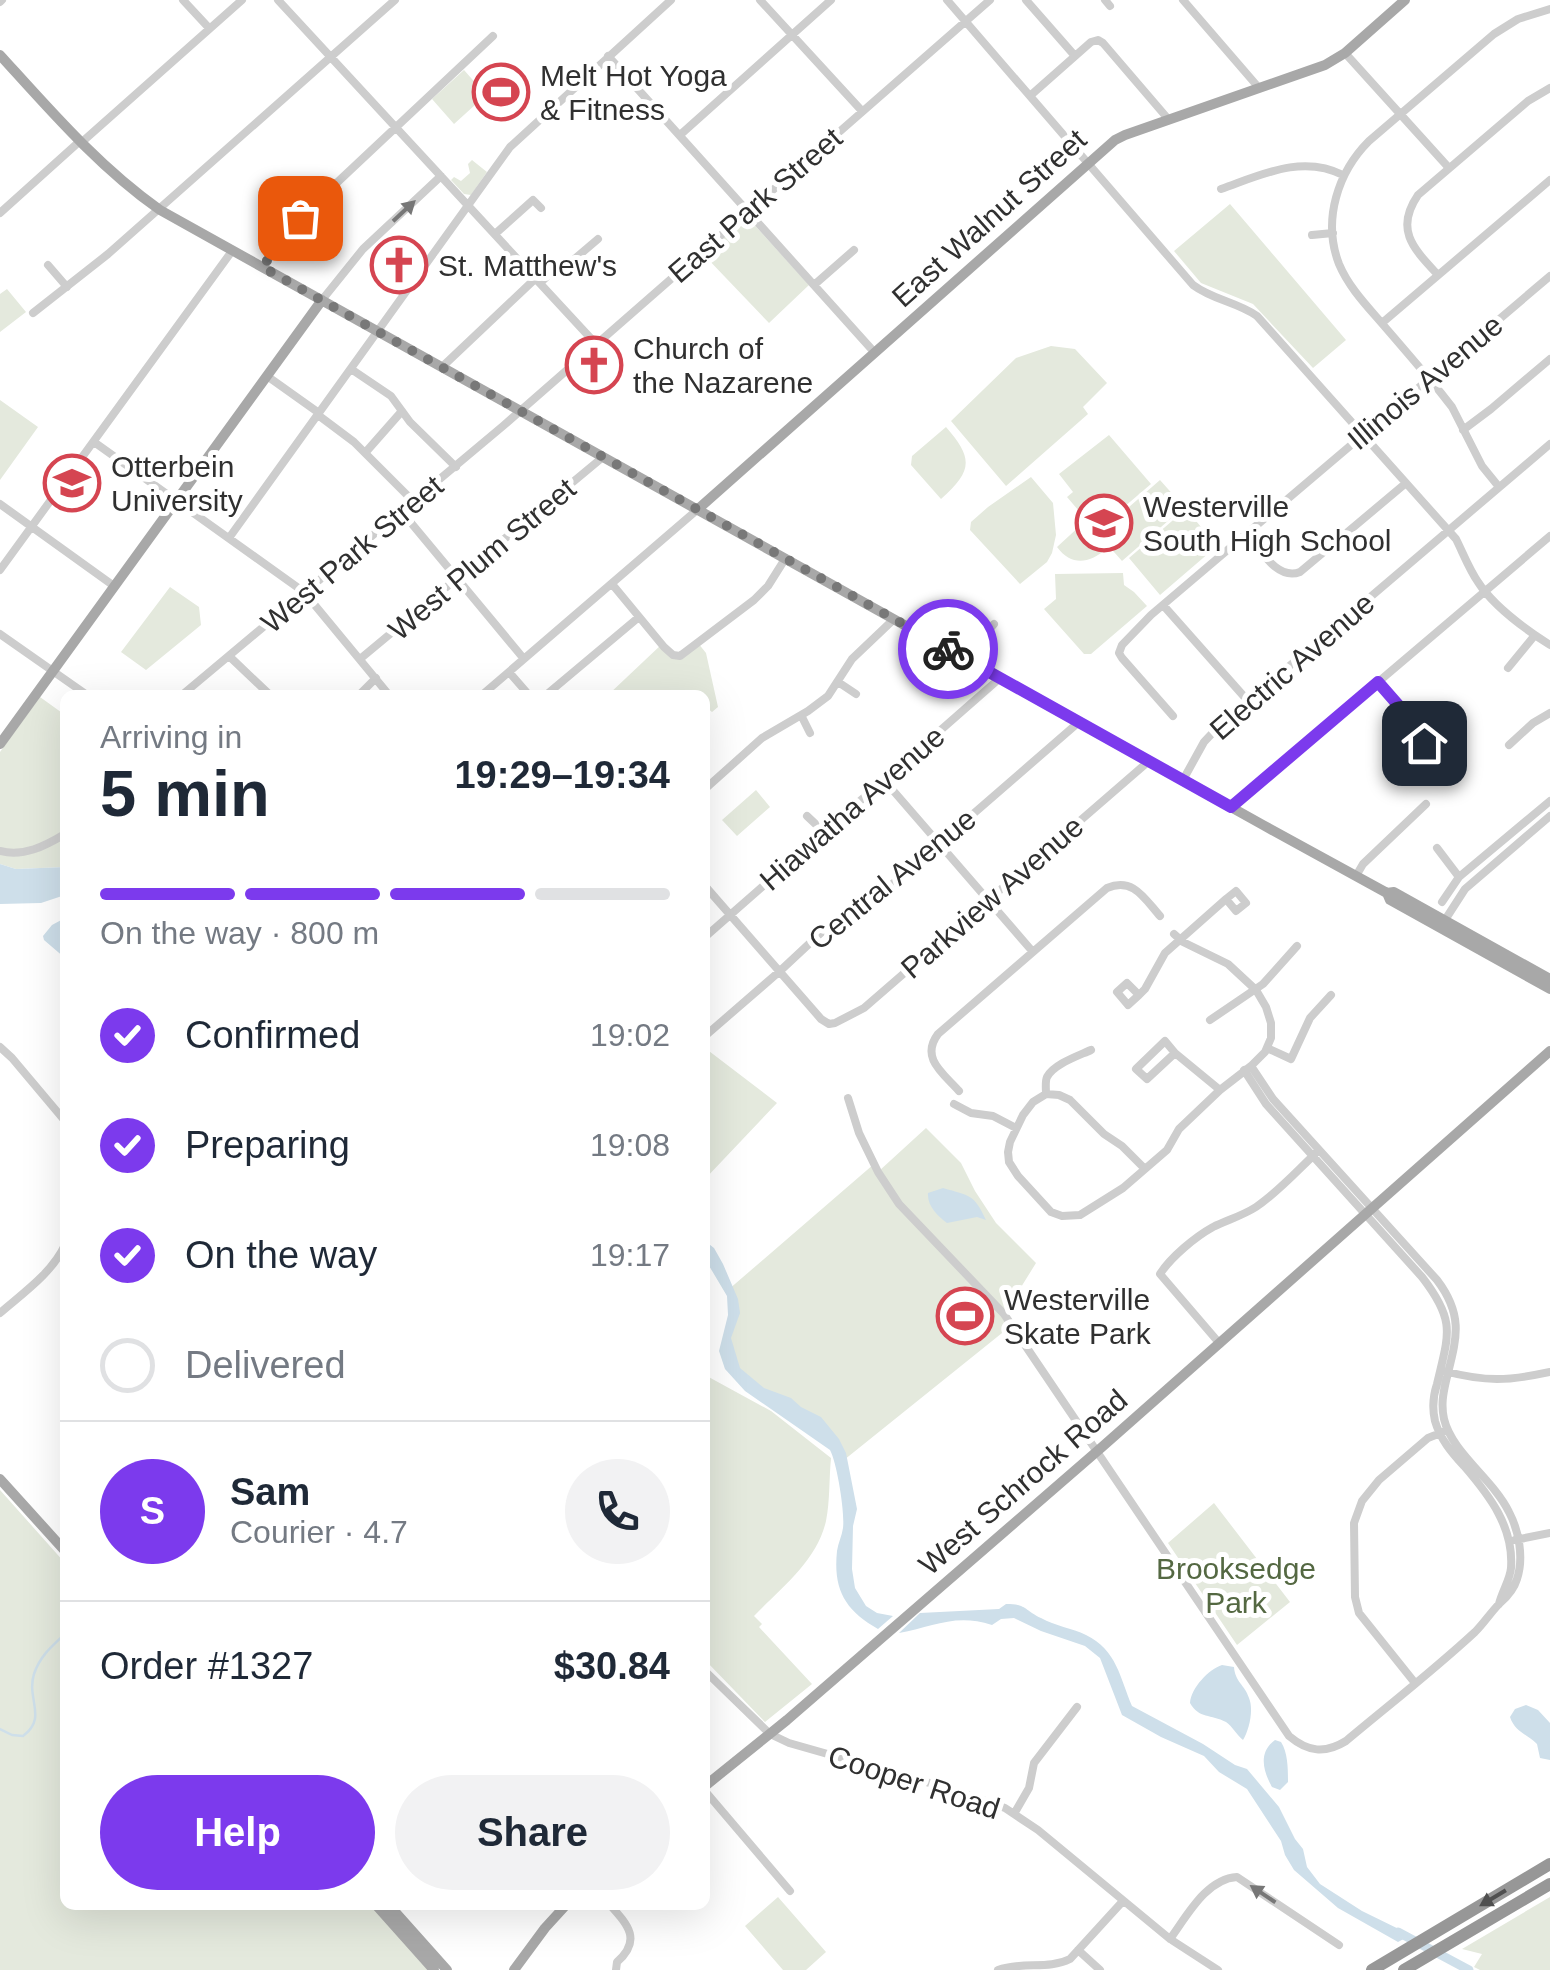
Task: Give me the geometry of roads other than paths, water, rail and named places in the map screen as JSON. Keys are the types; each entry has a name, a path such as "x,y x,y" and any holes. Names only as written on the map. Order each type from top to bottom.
{"highway":[{"path":"1372,1970 1550,1864"},
{"path":"1408,1968 1550,1884"}],"main road":[{"name":"East Walnut Street","path":"697,510 1124,135 1325,65 1405,0"},
{"path":"0,56 125,185 160,210 1356,876 1402,907 1416,908 1498,950 1550,984"},
{"path":"1,740 322,300"},
{"path":"1388,896 1394,892 1531,978 1550,984"},
{"name":"West Schrock Road","path":"710,1785 1098,1451 1550,1052"},
{"path":"0,1480 60,1546"},
{"path":"380,1910 434,1970"},
{"path":"393,1910 447,1970"},
{"path":"514,1970 561,1910"}],"street":[{"path":"184,0 209,28"},
{"path":"0,214 242,0"},
{"path":"278,0 596,344"},
{"path":"33,313 160,210 395,0"},
{"path":"229,538 514,143 671,0"},
{"path":"760,0 862,112"},
{"path":"680,135 830,0"},
{"path":"947,0 1193,285 1258,316 1456,539 1478,582 1512,618 1550,645"},
{"name":"East Park Street","path":"520,411 990,0"},
{"path":"1026,0 1075,56"},
{"path":"1183,0 1259,88"},
{"path":"1499,487 1482,466 1452,407 1348,281 1337,257 1334,201 1343,175 1360,150 1400,114 1506,25 1550,9"},
{"path":"262,267 305,212 493,36"},
{"path":"1031,95 1098,40 1169,120"},
{"path":"1345,52 1450,168"},
{"path":"608,56 875,353"},
{"path":"1438,275 1409,238 1410,208 1418,195 1528,101 1550,88"},
{"path":"1222,189 1289,167 1320,167 1343,175"},
{"path":"322,300 364,248 441,176"},
{"path":"1382,324 1550,180"},
{"path":"495,234 533,200 540,208"},
{"path":"1312,235 1333,233"},
{"path":"442,367 538,280 559,265 571,262 598,239"},
{"path":"814,285 854,250"},
{"path":"0,570 232,251"},
{"path":"48,265 67,287"},
{"name":"Illinois Avenue","path":"1173,716 1119,653 1120,646 1550,276"},
{"path":"1463,430 1550,359"},
{"path":"350,369 384,390 410,422 456,466"},
{"path":"267,376 366,453 414,502"},
{"path":"366,453 402,411"},
{"name":"West Park Street","path":"188,690 520,411"},
{"path":"94,442 304,592 385,690"},
{"name":"Electric Avenue","path":"1182,780 1211,733 1550,444"},
{"name":"West Plum Street","path":"360,660 603,457"},
{"path":"1246,534 1281,572 1294,575 1406,483"},
{"path":"0,504 114,586"},
{"path":"488,690 697,510"},
{"path":"402,512 524,659"},
{"path":"1231,807 1550,536"},
{"path":"612,584 664,648 677,656 754,600 785,559"},
{"path":"1162,606 1248,701"},
{"path":"552,690 639,617"},
{"path":"710,785 762,738 828,696 852,659 893,620"},
{"path":"964,658 994,624"},
{"path":"0,634 80,690"},
{"path":"1508,668 1535,635"},
{"path":"230,656 265,690"},
{"path":"509,672 525,690"},
{"path":"365,690 376,678"},
{"name":"Hiawatha Avenue","path":"710,933 1000,678"},
{"path":"838,682 856,694"},
{"path":"1378,682 1399,706 1403,730 1410,739 1420,744 1431,736"},
{"path":"1509,745 1533,723 1550,714"},
{"path":"802,715 810,732"},
{"name":"Central Avenue","path":"710,1032 825,929 874,900 1079,722"},
{"name":"Parkview Avenue","path":"780,972 821,1019 829,1024 849,1017 1149,761"},
{"path":"884,780 1033,952"},
{"path":"1442,902 1459,877 1550,801"},
{"path":"1356,876 1363,864 1426,804"},
{"path":"807,816 824,833"},
{"path":"1443,924 1458,896 1550,816"},
{"path":"0,851 25,852 60,837"},
{"path":"1437,848 1459,877"},
{"path":"959,1091 933,1060 931,1046 938,1034 1107,888 1132,886 1160,916"},
{"path":"710,892 780,972"},
{"path":"1139,995 1177,936 1226,899"},
{"path":"1145,1169 1059,1094 1046,1094 1032,1102 1016,1128 1008,1152 1009,1162 1051,1212 1062,1216 1086,1213 1145,1169 1166,1150 1179,1129 1267,1048 1271,1023 1256,990 1228,964 1177,936"},
{"path":"1210,1020 1256,990 1297,946"},
{"path":"1267,1048 1291,1059 1310,1018 1331,996"},
{"path":"1175,1053 1146,1079 1136,1069 1165,1042 1220,1090"},
{"path":"0,1047 60,1115"},
{"path":"1046,1094 1048,1075 1091,1050"},
{"path":"848,1098 859,1133 899,1204 1004,1314 1289,1736 1313,1750 1330,1749 1346,1741 1475,1632 1512,1590 1518,1578 1520,1557 1514,1540 1514,1522 1502,1498 1443,1432 1448,1332 1444,1310 1422,1278 1247,1068"},
{"path":"954,1104 1016,1128"},
{"path":"1220,1344 1160,1274 1214,1226 1258,1206 1316,1154"},
{"path":"0,1314 60,1254"},
{"path":"1444,1371 1488,1381 1550,1372"},
{"path":"1415,1683 1359,1612 1355,1597 1354,1524 1362,1501 1376,1484 1428,1438 1443,1432"},
{"path":"1514,1540 1550,1534"},
{"name":"Cooper Road","path":"710,1676 770,1734 789,1743 969,1794 1014,1814 1170,1939 1218,1970"},
{"path":"1014,1814 1029,1788 1034,1763 1076,1707"},
{"path":"710,1795 790,1891"},
{"path":"1170,1939 1209,1890 1226,1878 1238,1877 1339,1945"},
{"path":"998,1970 1018,1965 1060,1966 1124,1901"},
{"path":"614,1910 631,1932 631,1944 616,1970"},
{"path":"1078,1950 1100,1970"}],"water":[{"path":"0,864 16,869 60,867 60,897 41,903 0,904"},
{"path":"60,921 60,954 44,940 52,925"},
{"path":"943,1188 970,1197 986,1220 977,1217 947,1223 928,1198 928,1193"},
{"path":"710,1245 738,1299 740,1313 731,1338 740,1368 764,1388 791,1398 821,1417 846,1453 857,1509 853,1526 855,1588 866,1606 893,1616 878,1629 849,1606 837,1577 843,1511 830,1450 745,1391 725,1369 719,1351 728,1315 727,1296 710,1267"},
{"path":"1006,1604 1022,1606 1105,1648 1132,1706 1247,1769 1279,1807 1303,1849 1307,1867 1320,1884 1362,1911 1411,1935 1398,1942 1338,1908 1294,1870 1281,1841 1247,1789 1219,1772 1204,1756 1122,1715 1100,1658 1085,1646 1014,1618 992,1625 967,1620 944,1622 899,1633 920,1613 999,1609"},
{"path":"1222,1665 1234,1667 1250,1703 1250,1720 1243,1740 1226,1722 1201,1714 1190,1703 1202,1680"},
{"path":"1526,1705 1538,1710 1550,1723 1550,1760 1540,1758 1537,1744 1512,1722 1510,1717 1515,1709"},
{"path":"1275,1740 1281,1742 1287,1761 1288,1782 1280,1790 1272,1787 1264,1762 1266,1750"}],"waterway":[{"path":"0,1729 23,1736 30,1729 35,1715 34,1674 60,1639"},
{"path":"1398,1932 1469,1970"}],"place":[{"name":"Melt Hot Yoga & Fitness","path":"501,92"},
{"name":"St. Matthew's","path":"399,265"},
{"name":"Church of the Nazarene","path":"594,365"},
{"name":"Otterbein University","path":"72,483"},
{"name":"Westerville South High School","path":"1104,523"},
{"name":"Westerville Skate Park","path":"965,1316"}],"park label":[{"name":"Brooksedge Park","path":"1236,1585"}]}
